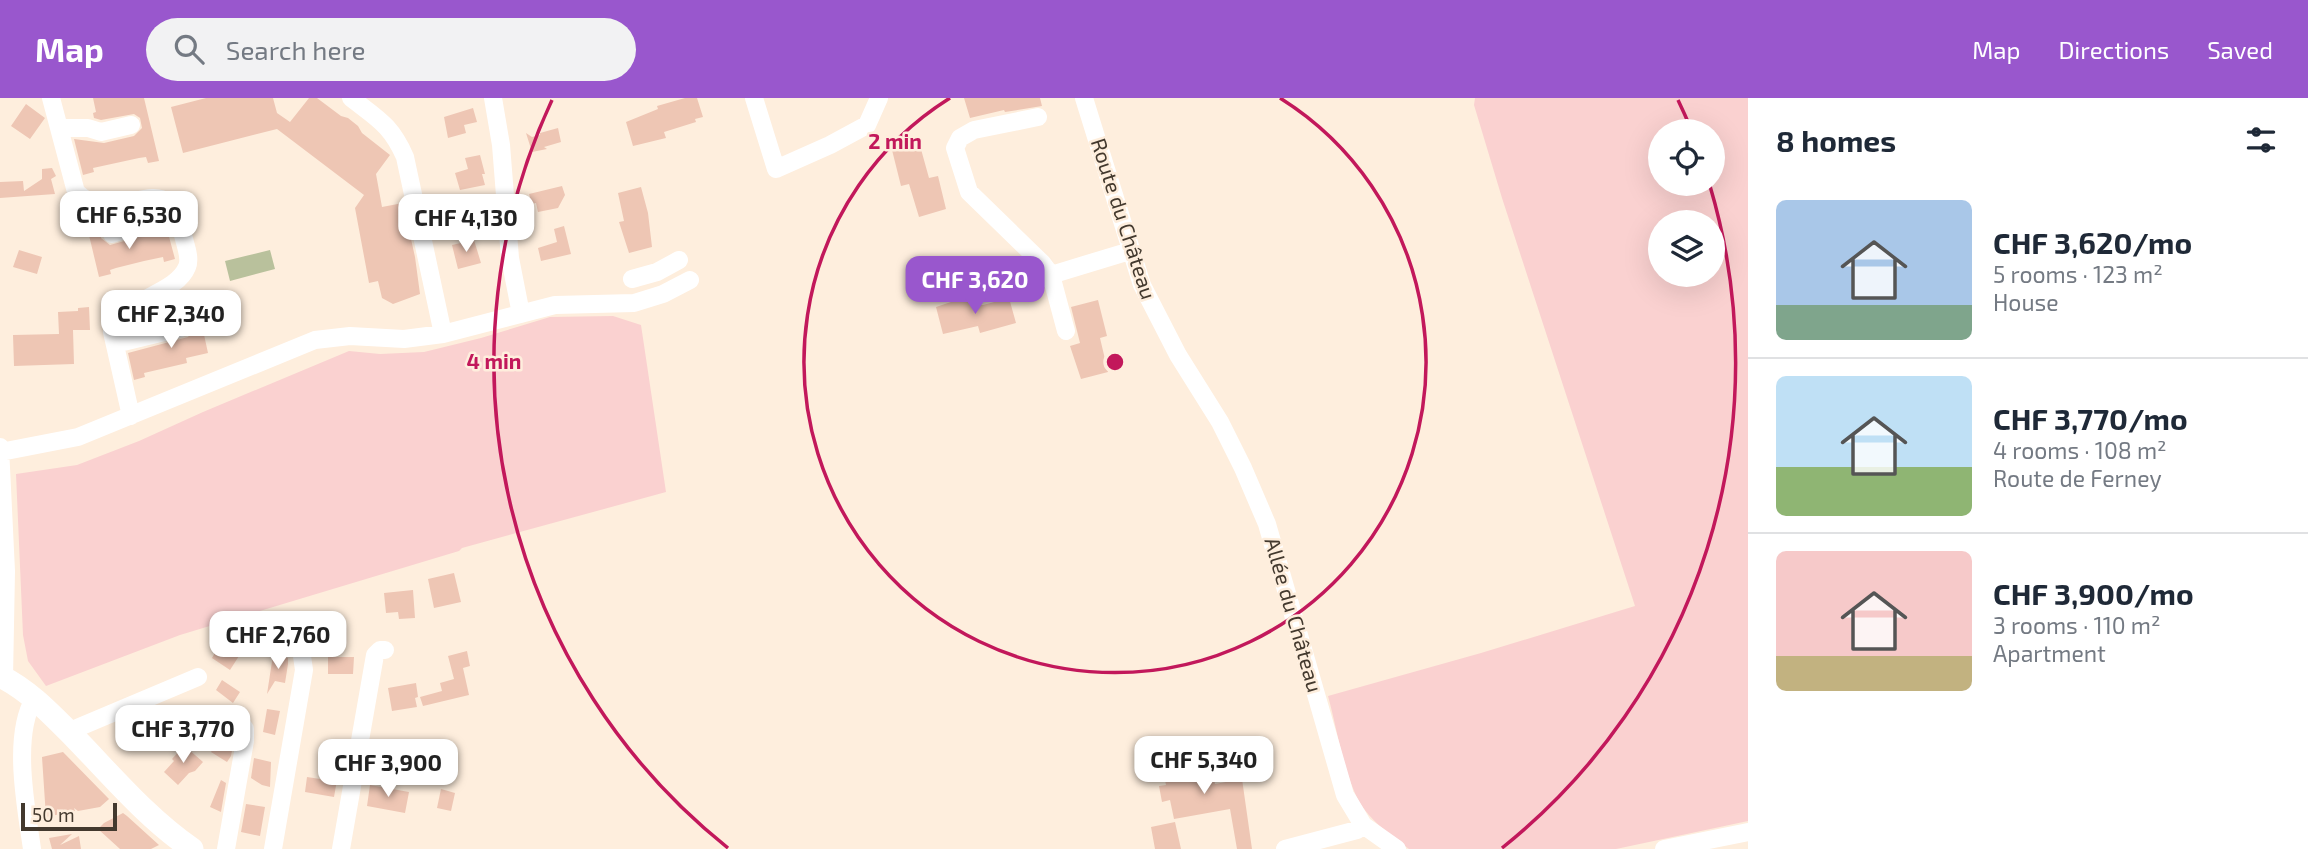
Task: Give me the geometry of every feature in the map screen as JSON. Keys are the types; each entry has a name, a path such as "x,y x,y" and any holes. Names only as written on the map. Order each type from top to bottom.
{"main road":[{"path":"2,677 34,699 160,826 192,849"},
{"path":"137,802 209,849"}],"street":[{"path":"51,98 76,192 86,201 97,205 110,206 155,197 164,200 177,214 188,254 188,265 181,276 123,313 114,322 112,332 131,416"},
{"path":"351,98 383,122 396,137 405,157 443,334"},
{"path":"493,98 510,258 521,314"},
{"path":"754,98 776,169 867,125 879,98"},
{"name":"Route du Château","path":"1084,98 1142,285 1189,374"},
{"path":"1038,117 974,131 960,138 955,148 970,192 1051,275 1066,331"},
{"path":"59,128 88,128 101,132 131,125"},
{"path":"112,233 177,214"},
{"path":"980,294 1130,251"},
{"path":"632,279 657,272 679,260"},
{"path":"2,677 6,571 1,450 78,437 315,340 350,336 404,339 443,334 555,305 634,303 663,294 690,280"},
{"path":"115,344 181,328"},
{"name":"Allée du Château","path":"1189,374 1220,422 1267,524 1345,795 1363,825 1396,849"},
{"path":"341,849 375,655 380,650 385,650"},
{"path":"273,849 304,670 302,656"},
{"path":"70,733 198,677"},
{"path":"32,849 24,790 22,732 27,710 34,699"},
{"path":"282,849 307,700"},
{"path":"226,849 245,741 245,729 242,725"},
{"path":"1285,849 1357,830 1363,825"},
{"path":"1664,849 1748,832"}],"shaded area":[{"path":"1475,98 1748,98 1748,821 1616,849 1409,849 1369,815 1357,798 1342,755 1328,696 1635,606 1474,105"},
{"path":"270,250 275,269 230,281 225,261"},
{"path":"613,316 641,325 666,492 462,548 180,635 46,686 28,661 23,635 16,474 77,465 349,351 380,354 424,352 550,317"}],"building":[{"path":"93,98 144,98 159,161 148,163 146,157 139,158 93,168 94,172 83,175 74,139 104,143 134,136 142,128 140,118 134,114 101,120 94,118 93,113 96,112"},
{"path":"206,98 273,98 277,113 290,122 309,98 317,98 341,116 348,118 390,155 376,174 382,207 403,203 420,294 393,304 382,298 378,281 369,283 355,208 364,195 277,129 183,153 171,107"},
{"path":"685,98 697,98 703,117 695,119 696,122 664,132 666,138 633,146 626,122 658,109 657,106"},
{"path":"964,98 1040,98 1042,106 1004,110 970,118"},
{"path":"26,104 45,118 30,139 11,126"},
{"path":"473,108 477,122 464,125 466,133 448,138 444,117"},
{"path":"558,128 561,142 532,152 526,133 532,137"},
{"path":"919,142 929,178 938,176 946,209 919,217 909,184 901,186 892,150"},
{"path":"480,155 485,185 460,190 455,173 468,169 465,158"},
{"path":"52,168 56,176 51,179 55,194 0,198 0,182 23,181 24,191 42,179 42,169"},
{"path":"562,186 565,195 558,208 538,212 536,203 532,204 529,194"},
{"path":"641,187 648,213 652,247 629,253 619,222 624,221 618,193"},
{"path":"564,226 571,254 541,261 538,248 557,242 554,229"},
{"path":"103,228 101,238 110,245 146,235 168,233 175,259 164,262 163,257 144,261 110,270 111,274 99,277 88,231"},
{"path":"474,240 481,263 458,269 452,245"},
{"path":"19,250 42,257 37,274 13,267"},
{"path":"969,296 972,305 1009,298 1016,323 980,333 978,326 943,334 936,307"},
{"path":"1098,300 1107,336 1100,338 1108,372 1081,379 1070,346 1080,343 1071,307"},
{"path":"89,307 90,330 73,330 74,364 14,366 13,335 59,334 58,312 78,311 78,308"},
{"path":"198,307 208,353 186,358 187,363 144,373 145,377 134,380 128,353 188,337 192,326 186,310"},
{"path":"164,313 166,320 125,330 132,321"},
{"path":"454,573 461,602 434,608 428,579"},
{"path":"413,590 415,618 399,619 398,612 386,613 384,593"},
{"path":"300,613 303,622 296,625 298,631 284,636 278,621"},
{"path":"220,644 239,656 230,670 212,658"},
{"path":"467,651 470,666 463,668 469,695 423,706 420,697 442,691 440,683 454,679 448,656"},
{"path":"273,655 288,658 288,664 285,683 275,681 267,694"},
{"path":"328,657 354,657 353,674 328,674"},
{"path":"222,680 240,692 233,703 216,690"},
{"path":"416,683 417,707 392,711 388,688"},
{"path":"267,709 280,711 275,735 263,732"},
{"path":"140,714 149,722 126,738 116,729"},
{"path":"223,733 234,739 227,762 211,752"},
{"path":"415,740 417,757 428,756 429,770 401,771 398,742"},
{"path":"187,748 203,762 178,785 164,772 181,749"},
{"path":"1184,751 1189,776 1213,772 1215,784 1242,779 1252,849 1237,849 1230,809 1174,819 1170,800 1162,802 1159,786 1166,785 1160,756"},
{"path":"63,752 109,799 100,807 78,811 74,808 75,811 46,817 42,757"},
{"path":"254,758 271,762 270,787 251,778"},
{"path":"322,770 332,772 332,779 337,780 334,797 305,792 307,777 320,779"},
{"path":"221,780 226,783 221,812 210,807"},
{"path":"370,785 409,792 405,813 367,806"},
{"path":"441,789 455,793 451,811 437,808"},
{"path":"246,804 265,807 260,836 241,832"},
{"path":"123,813 159,845 151,849 120,849 98,829"},
{"path":"1175,822 1181,849 1155,849 1151,827"},
{"path":"72,834 60,845 79,836 81,849 52,849 49,838"}]}
